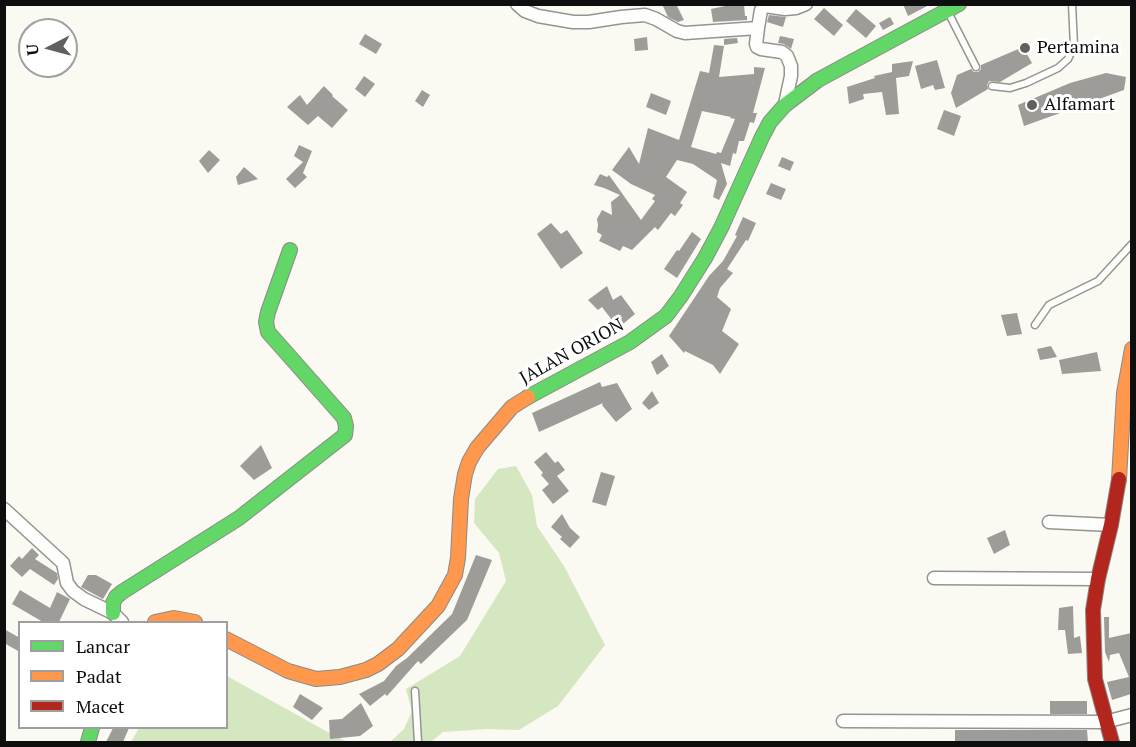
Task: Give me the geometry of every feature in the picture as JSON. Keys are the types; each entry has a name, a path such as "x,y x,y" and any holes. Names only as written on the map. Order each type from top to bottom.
{"main road":[{"name":"JALAN ORION","path":"228,640 288,671 316,679 340,677 366,670 398,649 438,606 455,575 459,558 461,499 469,462 477,448 512,407 568,374 630,342 666,316 710,248 762,137 770,122 785,105 818,80 953,7"},
{"path":"118,618 113,603 122,592 239,518 345,435 344,418 268,332 266,322 268,312 290,250"},
{"path":"1112,742 1095,680 1093,610 1120,476 1124,393 1131,349"},
{"path":"160,621 174,618 192,621"}],"street":[{"path":"517,4 525,11 538,16 573,22 645,15 685,33 758,28"},
{"path":"785,105 791,66 787,56 782,52 757,47 761,10 765,6 785,9 806,4"},
{"path":"4,509 63,563 68,583 73,591 118,618"},
{"path":"1049,522 1111,525"},
{"path":"934,578 1098,579"},
{"path":"843,721 1105,722 1131,715"}],"lane":[{"path":"992,86 1010,88 1026,83 1058,68 1068,59 1074,46 1072,4"},
{"path":"953,7 976,67"},
{"path":"1035,325 1049,305 1098,280 1131,244"},
{"path":"415,691 418,742"}],"green space":[{"path":"516,466 532,495 537,526 564,566 605,645 558,706 519,730 487,729 443,732 431,742 390,742 404,729 412,711 406,689 460,656 506,581 499,553 474,523 475,499 498,469"},
{"path":"228,677 347,742 131,742 138,729 228,729"}],"building":[{"path":"662,4 676,4 684,20 678,22 668,17"},
{"path":"744,4 747,20 713,22 711,9"},
{"path":"903,4 931,4 908,16"},
{"path":"824,8 843,25 834,36 814,19"},
{"path":"856,9 876,26 866,38 846,21"},
{"path":"769,15 786,17 783,27 767,22"},
{"path":"890,17 894,24 883,30 879,23"},
{"path":"365,34 382,44 376,54 359,44"},
{"path":"780,36 794,39 791,49 778,43"},
{"path":"647,37 648,50 635,51 634,39"},
{"path":"737,38 738,43 724,45 724,39"},
{"path":"714,45 724,46 719,77 754,74 754,67 765,68 753,113 757,113 754,123 750,122 744,141 739,141 730,166 721,163 727,184 719,200 713,197 717,180 693,164 677,160 666,177 687,192 680,203 683,205 675,216 671,213 658,230 655,227 632,250 623,246 620,251 599,241 602,235 597,232 597,219 602,210 612,215 611,202 620,195 594,185 600,174 607,177 609,175 641,220 655,201 652,199 655,195 631,184 612,170 629,147 639,164 648,128 679,140 700,71 709,73","holes":["702,111 735,119 721,153 716,154 691,147"]},
{"path":"1023,47 1032,63 1000,82 989,81 988,89 956,108 951,93 957,75 971,69 978,72 981,65"},
{"path":"937,60 945,88 935,90 933,85 921,89 915,66"},
{"path":"913,61 909,76 896,78 899,114 886,115 882,92 863,94 864,99 849,104 847,87 875,78 874,76 892,72 892,64"},
{"path":"1106,73 1126,77 1124,90 1024,126 1018,105 1070,83"},
{"path":"364,76 375,84 365,97 355,89"},
{"path":"324,86 348,110 332,128 318,116 308,125 287,107 300,95 307,105"},
{"path":"422,90 430,95 423,107 415,101"},
{"path":"651,93 671,101 666,115 646,107"},
{"path":"944,110 961,116 954,136 937,129"},
{"path":"299,145 312,151 303,173 307,177 295,188 286,179 303,162 294,156"},
{"path":"209,150 220,160 208,173 199,161"},
{"path":"782,157 794,162 790,171 778,166"},
{"path":"244,167 258,179 238,185 236,177"},
{"path":"771,183 786,189 781,200 766,194"},
{"path":"743,217 756,223 748,241 746,240 727,269 733,273 720,288 717,297 731,309 722,331 739,344 720,374 713,365 685,351 684,353 669,336 709,276 723,261 737,236 735,235"},
{"path":"551,223 561,234 567,230 583,253 561,269 537,234"},
{"path":"692,232 701,239 677,278 664,269"},
{"path":"607,286 613,300 621,295 635,314 618,328 602,307 598,310 588,300"},
{"path":"1017,313 1022,334 1007,336 1001,315"},
{"path":"1051,346 1057,357 1040,360 1037,349"},
{"path":"1097,352 1101,371 1062,374 1059,360"},
{"path":"662,354 669,366 657,375 651,362"},
{"path":"600,382 602,387 617,383 632,409 616,422 602,405 603,403 539,432 532,413"},
{"path":"652,391 659,403 649,410 642,403"},
{"path":"261,445 272,468 254,480 240,466"},
{"path":"546,452 565,470 557,476 569,491 553,504 542,490 549,484 534,462"},
{"path":"601,472 615,476 606,506 592,502"},
{"path":"562,514 570,528 580,537 570,548 551,527"},
{"path":"1005,530 1010,545 994,554 987,538"},
{"path":"32,548 39,555 35,559 57,573 58,579 54,585 30,569 22,577 10,566 19,556 22,559"},
{"path":"476,555 492,560 467,620 421,664 418,661 387,696 385,694 370,706 359,694 384,681 396,666 452,614"},
{"path":"88,575 96,575 112,584 103,599 81,587"},
{"path":"20,590 50,608 57,592 70,599 59,621 41,621 12,604"},
{"path":"1073,606 1074,638 1080,636 1082,653 1068,654 1065,630 1058,630 1059,608"},
{"path":"1104,617 1109,617 1109,638 1131,633 1131,694 1112,700 1107,682 1129,677 1119,653 1110,655 1109,662 1105,652"},
{"path":"4,629 18,637 18,651 4,643"},
{"path":"300,694 323,708 312,720 293,707"},
{"path":"1050,701 1087,701 1087,714 1050,714"},
{"path":"361,703 373,726 360,736 330,739 329,720 342,719"},
{"path":"112,729 129,729 123,742 106,742"},
{"path":"955,730 1087,730 1088,742 955,742"}],"traffic: fast":[{"path":"528,397 630,342 666,316 705,258 762,137 770,122 785,105 818,80 959,4"},
{"path":"113,613 113,603 122,592 239,518 345,435 344,418 268,332 266,322 268,312 290,250"},
{"path":"88,742 92,729"}],"traffic: slow":[{"path":"1119,479 1124,393 1132,349"},
{"path":"228,640 288,671 316,679 340,677 366,670 398,649 438,606 455,575 461,499 469,462 477,448 512,407 528,397"},
{"path":"160,621 174,618 190,621"}],"traffic: jam":[{"path":"1112,742 1095,679 1093,610 1119,479"}],"place":[{"name":"Pertamina","path":"1025,48"},
{"name":"Alfamart","path":"1032,105"}]}
